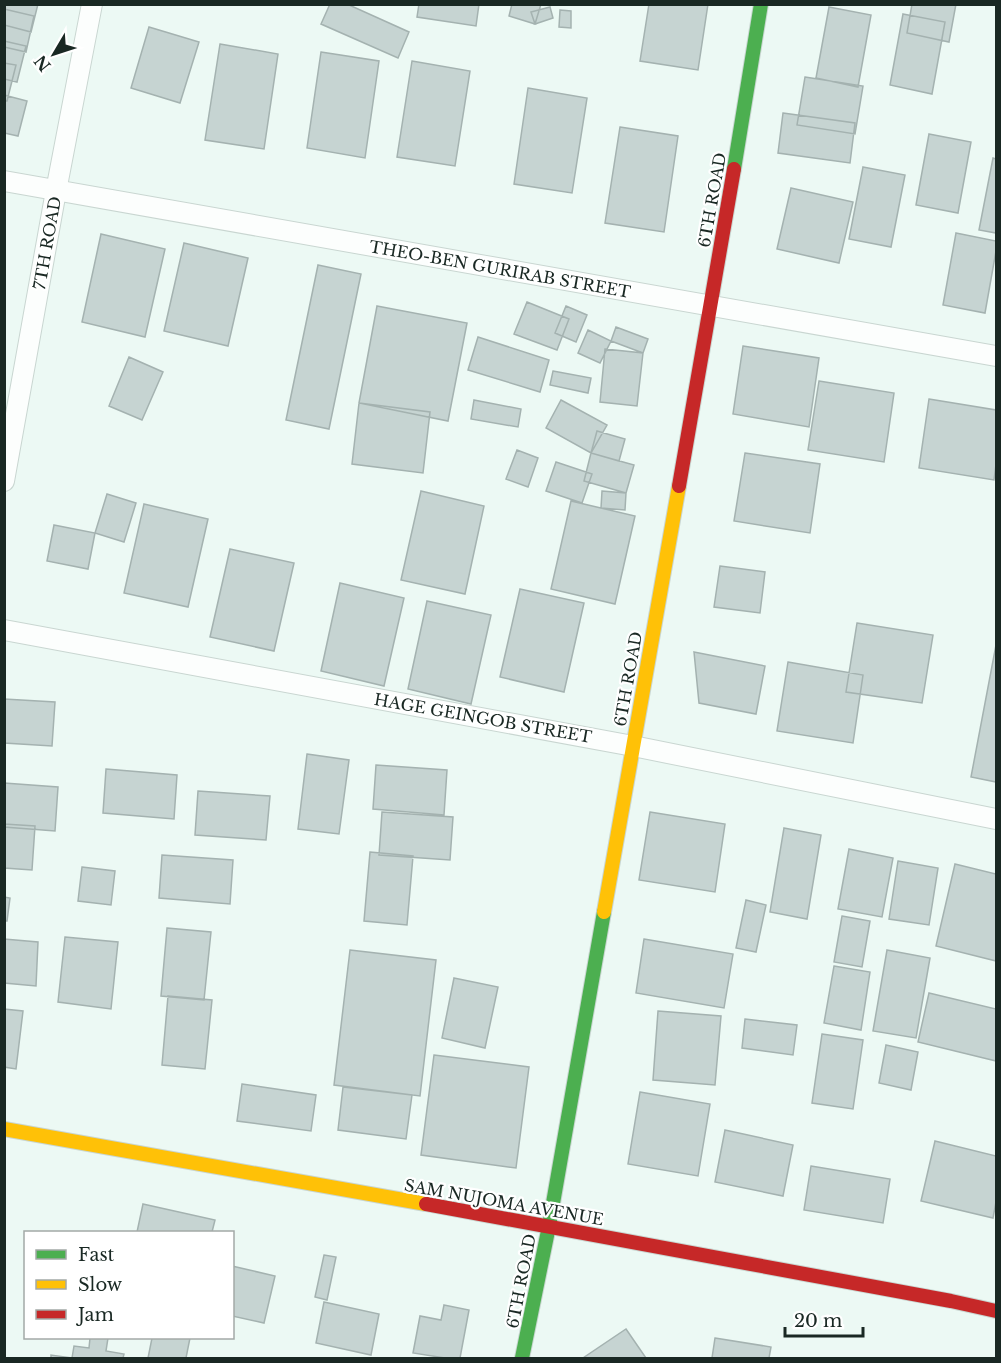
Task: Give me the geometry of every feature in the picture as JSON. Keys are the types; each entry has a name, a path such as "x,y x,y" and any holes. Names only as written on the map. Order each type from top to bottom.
{"street":[{"name":"7TH ROAD","path":"4,481 92,4"},
{"name":"6TH ROAD","path":"522,1359 549,1226 711,306 761,4"},
{"name":"THEO-BEN GURIRAB STREET","path":"4,181 996,357"},
{"name":"HAGE GEINGOB STREET","path":"4,630 633,746 996,819"},
{"name":"SAM NUJOMA AVENUE","path":"4,1129 549,1226 996,1311"}],"building":[{"path":"4,4 38,4 31,32 4,25"},
{"path":"330,4 347,4 409,32 398,58 321,24"},
{"path":"419,4 479,4 476,26 417,17"},
{"path":"512,4 541,4 535,24 509,16"},
{"path":"649,4 708,4 698,70 640,61"},
{"path":"912,4 956,4 949,42 907,33"},
{"path":"550,7 553,18 535,24 531,12"},
{"path":"829,7 871,15 858,87 816,78"},
{"path":"4,9 34,16 26,52 4,47"},
{"path":"560,10 571,11 571,28 559,27"},
{"path":"903,14 945,22 932,94 890,85"},
{"path":"149,27 199,42 180,103 131,88"},
{"path":"4,41 26,46 17,82 4,79"},
{"path":"220,44 278,54 264,149 205,140"},
{"path":"321,52 379,61 365,158 307,148"},
{"path":"412,61 470,71 455,166 397,157"},
{"path":"4,63 16,65 7,101 4,101"},
{"path":"805,77 863,86 855,134 797,125"},
{"path":"528,88 587,98 572,193 514,184"},
{"path":"4,95 27,101 18,136 4,133"},
{"path":"783,113 855,123 850,163 778,153"},
{"path":"620,127 678,136 664,232 605,223"},
{"path":"929,134 971,142 958,213 916,205"},
{"path":"993,158 996,159 996,233 979,230"},
{"path":"863,167 905,175 891,247 849,239"},
{"path":"791,188 853,202 839,263 777,249"},
{"path":"956,233 996,241 985,313 943,305"},
{"path":"101,234 165,249 145,337 82,322"},
{"path":"184,243 248,258 228,346 164,331"},
{"path":"318,265 361,274 329,429 286,420"},
{"path":"527,302 569,319 557,350 514,334"},
{"path":"377,306 467,323 448,421 359,403"},
{"path":"566,306 587,315 576,342 555,333"},
{"path":"616,327 648,339 643,353 611,341"},
{"path":"588,330 611,341 600,363 578,353"},
{"path":"478,337 549,360 540,392 468,370"},
{"path":"743,346 819,358 809,427 733,414"},
{"path":"605,349 643,353 637,406 600,402"},
{"path":"129,357 163,372 142,420 109,406"},
{"path":"553,371 591,378 588,393 550,385"},
{"path":"819,381 894,393 884,462 808,450"},
{"path":"929,399 996,410 994,480 919,468"},
{"path":"474,400 521,409 518,427 471,419"},
{"path":"561,400 607,425 591,453 546,428"},
{"path":"359,403 430,412 423,473 352,464"},
{"path":"597,431 625,439 619,461 591,453"},
{"path":"517,450 538,458 528,487 506,479"},
{"path":"591,453 634,465 626,493 584,481"},
{"path":"745,453 820,464 810,533 734,521"},
{"path":"556,462 592,474 582,503 546,491"},
{"path":"421,491 484,506 465,594 401,580"},
{"path":"602,491 626,493 625,510 601,508"},
{"path":"107,494 136,503 124,542 95,533"},
{"path":"571,501 635,516 615,604 551,589"},
{"path":"144,504 208,519 188,607 124,593"},
{"path":"54,525 95,533 88,569 47,561"},
{"path":"230,549 294,563 274,651 210,637"},
{"path":"720,566 765,572 760,613 714,607"},
{"path":"340,583 404,598 384,686 321,671"},
{"path":"520,589 584,603 564,692 500,677"},
{"path":"427,601 491,615 471,704 408,689"},
{"path":"857,623 933,635 922,703 846,692"},
{"path":"996,645 996,782 971,777"},
{"path":"694,652 765,666 756,714 699,703"},
{"path":"788,662 863,675 853,743 777,731"},
{"path":"4,699 55,702 52,746 4,743"},
{"path":"307,754 349,760 339,834 298,829"},
{"path":"376,765 447,770 444,815 373,809"},
{"path":"106,769 177,775 174,819 103,813"},
{"path":"4,783 58,787 55,831 4,827"},
{"path":"198,791 270,796 266,840 195,835"},
{"path":"382,812 453,817 450,860 379,855"},
{"path":"650,812 725,824 715,892 639,880"},
{"path":"4,824 35,826 32,870 4,868"},
{"path":"784,828 821,835 807,919 770,912"},
{"path":"849,849 893,858 882,917 838,909"},
{"path":"370,852 413,856 407,925 364,921"},
{"path":"162,855 233,860 230,904 159,898"},
{"path":"898,861 938,868 929,925 889,919"},
{"path":"955,864 996,874 996,961 936,946"},
{"path":"82,867 115,871 111,905 78,901"},
{"path":"4,897 10,898 7,921 4,921"},
{"path":"746,900 766,905 756,952 736,948"},
{"path":"842,916 870,921 862,967 834,962"},
{"path":"167,928 211,932 204,1000 161,996"},
{"path":"65,937 118,942 111,1009 58,1002"},
{"path":"4,939 38,942 36,986 4,983"},
{"path":"644,939 733,954 724,1008 636,993"},
{"path":"350,950 436,960 420,1096 334,1085"},
{"path":"887,950 930,958 916,1038 873,1031"},
{"path":"834,966 870,972 861,1030 824,1023"},
{"path":"454,978 498,987 485,1048 442,1038"},
{"path":"929,993 996,1009 996,1061 918,1042"},
{"path":"168,996 212,1000 205,1069 162,1065"},
{"path":"4,1009 23,1011 16,1069 4,1067"},
{"path":"658,1011 721,1016 715,1085 653,1080"},
{"path":"745,1019 797,1025 793,1055 742,1048"},
{"path":"822,1034 863,1040 853,1109 812,1103"},
{"path":"886,1045 918,1052 911,1090 879,1083"},
{"path":"434,1055 529,1067 516,1168 421,1155"},
{"path":"242,1084 316,1095 311,1131 237,1121"},
{"path":"343,1087 412,1095 406,1139 338,1130"},
{"path":"640,1092 710,1104 698,1176 628,1164"},
{"path":"725,1130 793,1145 783,1196 715,1182"},
{"path":"935,1141 996,1156 996,1202 993,1218 921,1201"},
{"path":"811,1166 890,1179 883,1223 804,1210"},
{"path":"143,1204 215,1220 212,1231 137,1231"},
{"path":"324,1255 336,1257 327,1300 315,1297"},
{"path":"234,1266 275,1276 264,1323 234,1316"},
{"path":"324,1302 379,1314 371,1355 316,1343"},
{"path":"444,1305 469,1310 460,1358 413,1353 420,1316 441,1320"},
{"path":"626,1329 646,1358 583,1358"},
{"path":"715,1338 771,1347 769,1358 712,1358"},
{"path":"90,1339 108,1339 106,1351 124,1354 123,1358 72,1358 74,1346 89,1348"},
{"path":"152,1339 190,1339 186,1358 148,1358"},
{"path":"51,1355 72,1358 51,1358"}],"traffic: fast":[{"path":"734,169 761,4"},
{"path":"522,1358 549,1226 604,912"}],"traffic: slow":[{"path":"604,912 679,486"},
{"path":"4,1129 426,1204"}],"traffic: jam":[{"path":"679,486 734,169"},
{"path":"426,1204 996,1311"}]}
